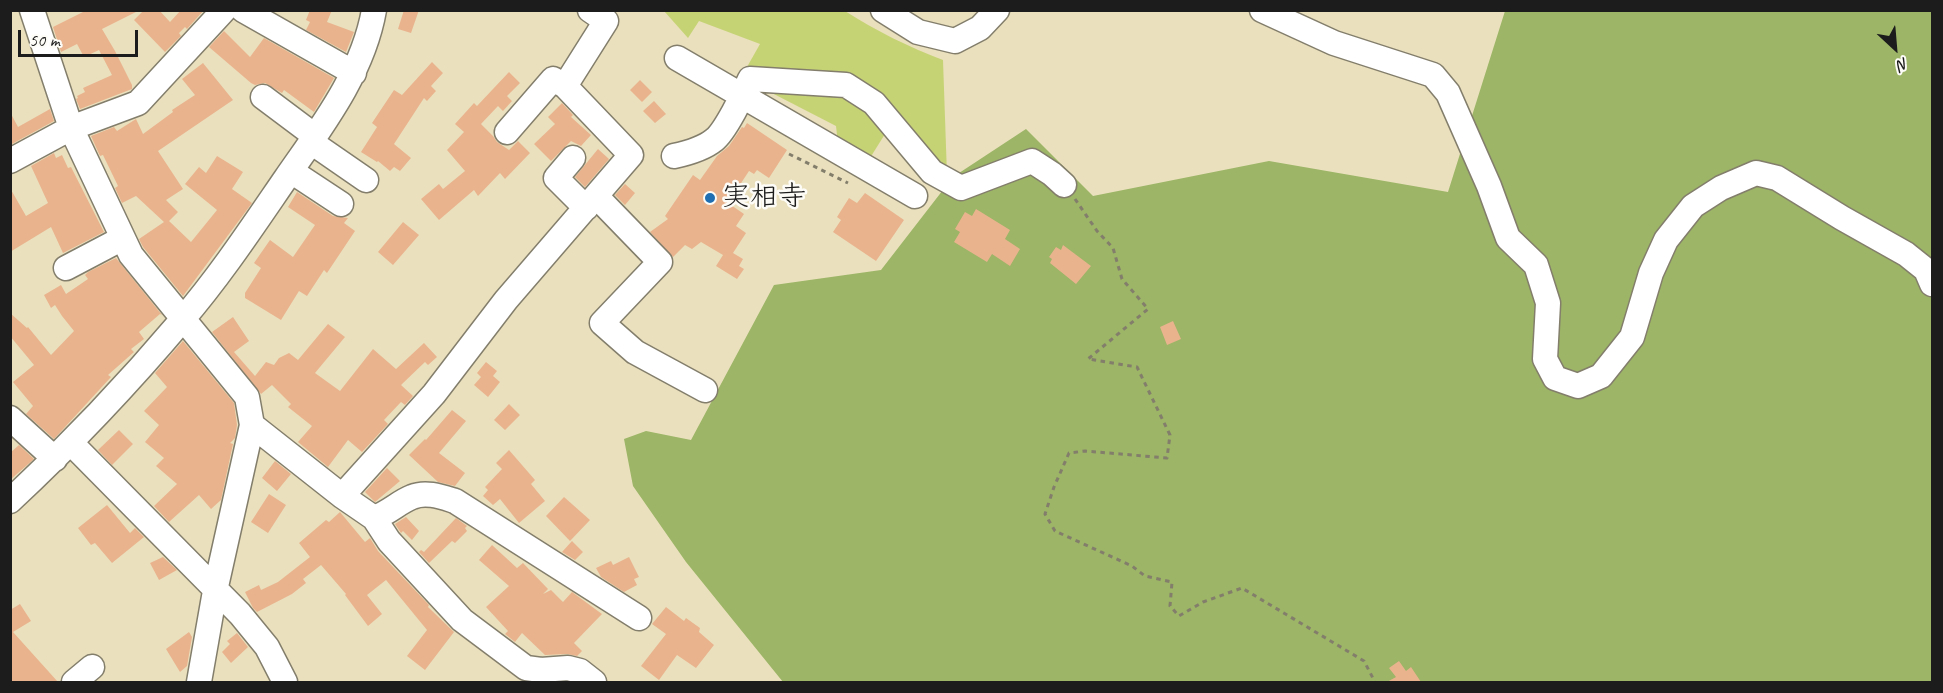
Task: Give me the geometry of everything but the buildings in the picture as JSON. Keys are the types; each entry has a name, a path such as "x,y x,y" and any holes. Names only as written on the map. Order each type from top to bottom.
{"street":[{"path":"32,10 71,128 131,255 247,397 252,425 215,591 199,682"},
{"path":"10,161 71,128 138,103 224,10"},
{"path":"243,10 354,73"},
{"path":"10,501 63,451 183,320 229,261 313,139 354,73 370,32 374,10"},
{"path":"565,86 606,21 590,10"},
{"path":"883,10 918,32 955,40 980,28 997,10"},
{"path":"1262,10 1334,43 1433,75 1448,93 1489,186 1508,237 1536,265 1548,303 1545,359 1555,378 1578,386 1601,376 1632,337 1651,273 1666,240 1693,206 1721,188 1756,173 1777,178 1906,254 1926,270 1932,284"},
{"path":"677,58 915,196"},
{"path":"342,496 434,394 506,300 631,155 565,86 553,79 507,132"},
{"path":"674,156 694,152 715,140 742,97 750,79 846,85 874,103 932,172 961,188 1032,160 1064,184"},
{"path":"263,97 366,180"},
{"path":"573,158 556,178 591,202 660,262 602,323 635,352 705,390"},
{"path":"291,171 341,204"},
{"path":"66,268 123,238"},
{"path":"10,418 63,451 240,614 267,646 285,682"},
{"path":"252,425 342,496 374,518 396,548 462,620 526,668 541,670 568,668 580,671 594,682"},
{"path":"374,518 388,513 413,497 430,495 455,501 639,618"},
{"path":"74,682 92,667"}],"path":[{"path":"789,154 848,183"},
{"path":"1064,184 1097,231 1113,248 1122,279 1148,309 1088,359 1137,367 1170,435 1167,458 1085,451 1069,453 1045,514 1055,531 1132,566 1145,576 1172,582 1170,606 1179,616 1203,602 1242,588 1364,661 1376,682"}],"green space":[{"path":"664,11 845,11 893,38 943,60 947,175 890,126 870,158 838,144 836,126 768,91 743,74 760,44 699,21 688,38"},
{"path":"1505,11 1932,11 1932,682 783,682 686,562 633,486 624,439 646,431 691,440 774,285 881,270 953,177 1026,129 1093,196 1269,161 1448,192"}],"place":[{"name":"実相寺","path":"710,198"}]}
